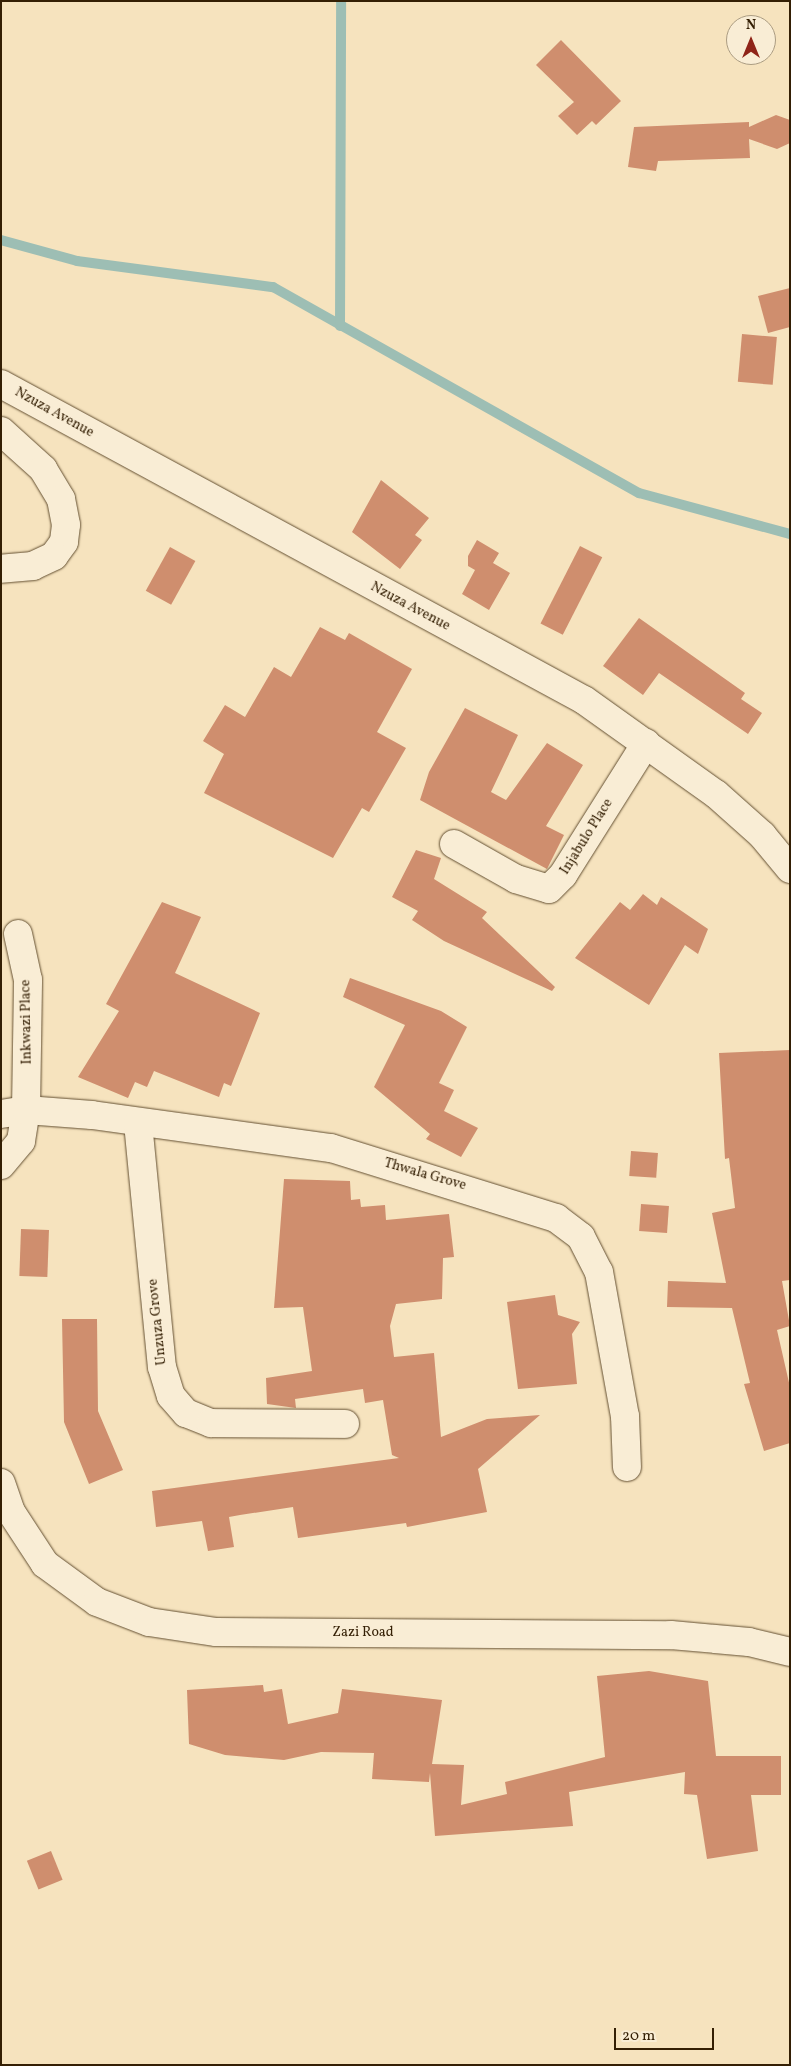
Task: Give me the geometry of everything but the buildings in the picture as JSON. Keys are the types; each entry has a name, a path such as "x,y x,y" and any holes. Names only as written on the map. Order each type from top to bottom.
{"street":[{"name":"Nzuza Avenue","path":"1,384 584,700 646,742 716,794 762,835 790,869"},
{"path":"1,430 43,469 62,499 66,525 64,542 54,556 33,566 1,569"},
{"name":"Injabulo Place","path":"454,844 539,890 549,889 563,875 646,742"},
{"name":"Inkwazi Place","path":"14,1112 28,980 18,934"},
{"path":"1,1165 21,1141 14,1112"},
{"name":"Thwala Grove","path":"14,1112 138,1124 331,1148 556,1218 581,1237 599,1272 625,1416 627,1467"},
{"name":"Unzuza Grove","path":"138,1124 162,1367 171,1396 186,1413 211,1423 345,1424"},
{"name":"Zazi Road","path":"1,1483 11,1512 45,1564 97,1602 149,1622 216,1632 671,1635 749,1642 790,1652"}],"waterway":[{"path":"340,326 341,1"},
{"path":"1,240 77,261 273,287 639,493 790,534"}]}
